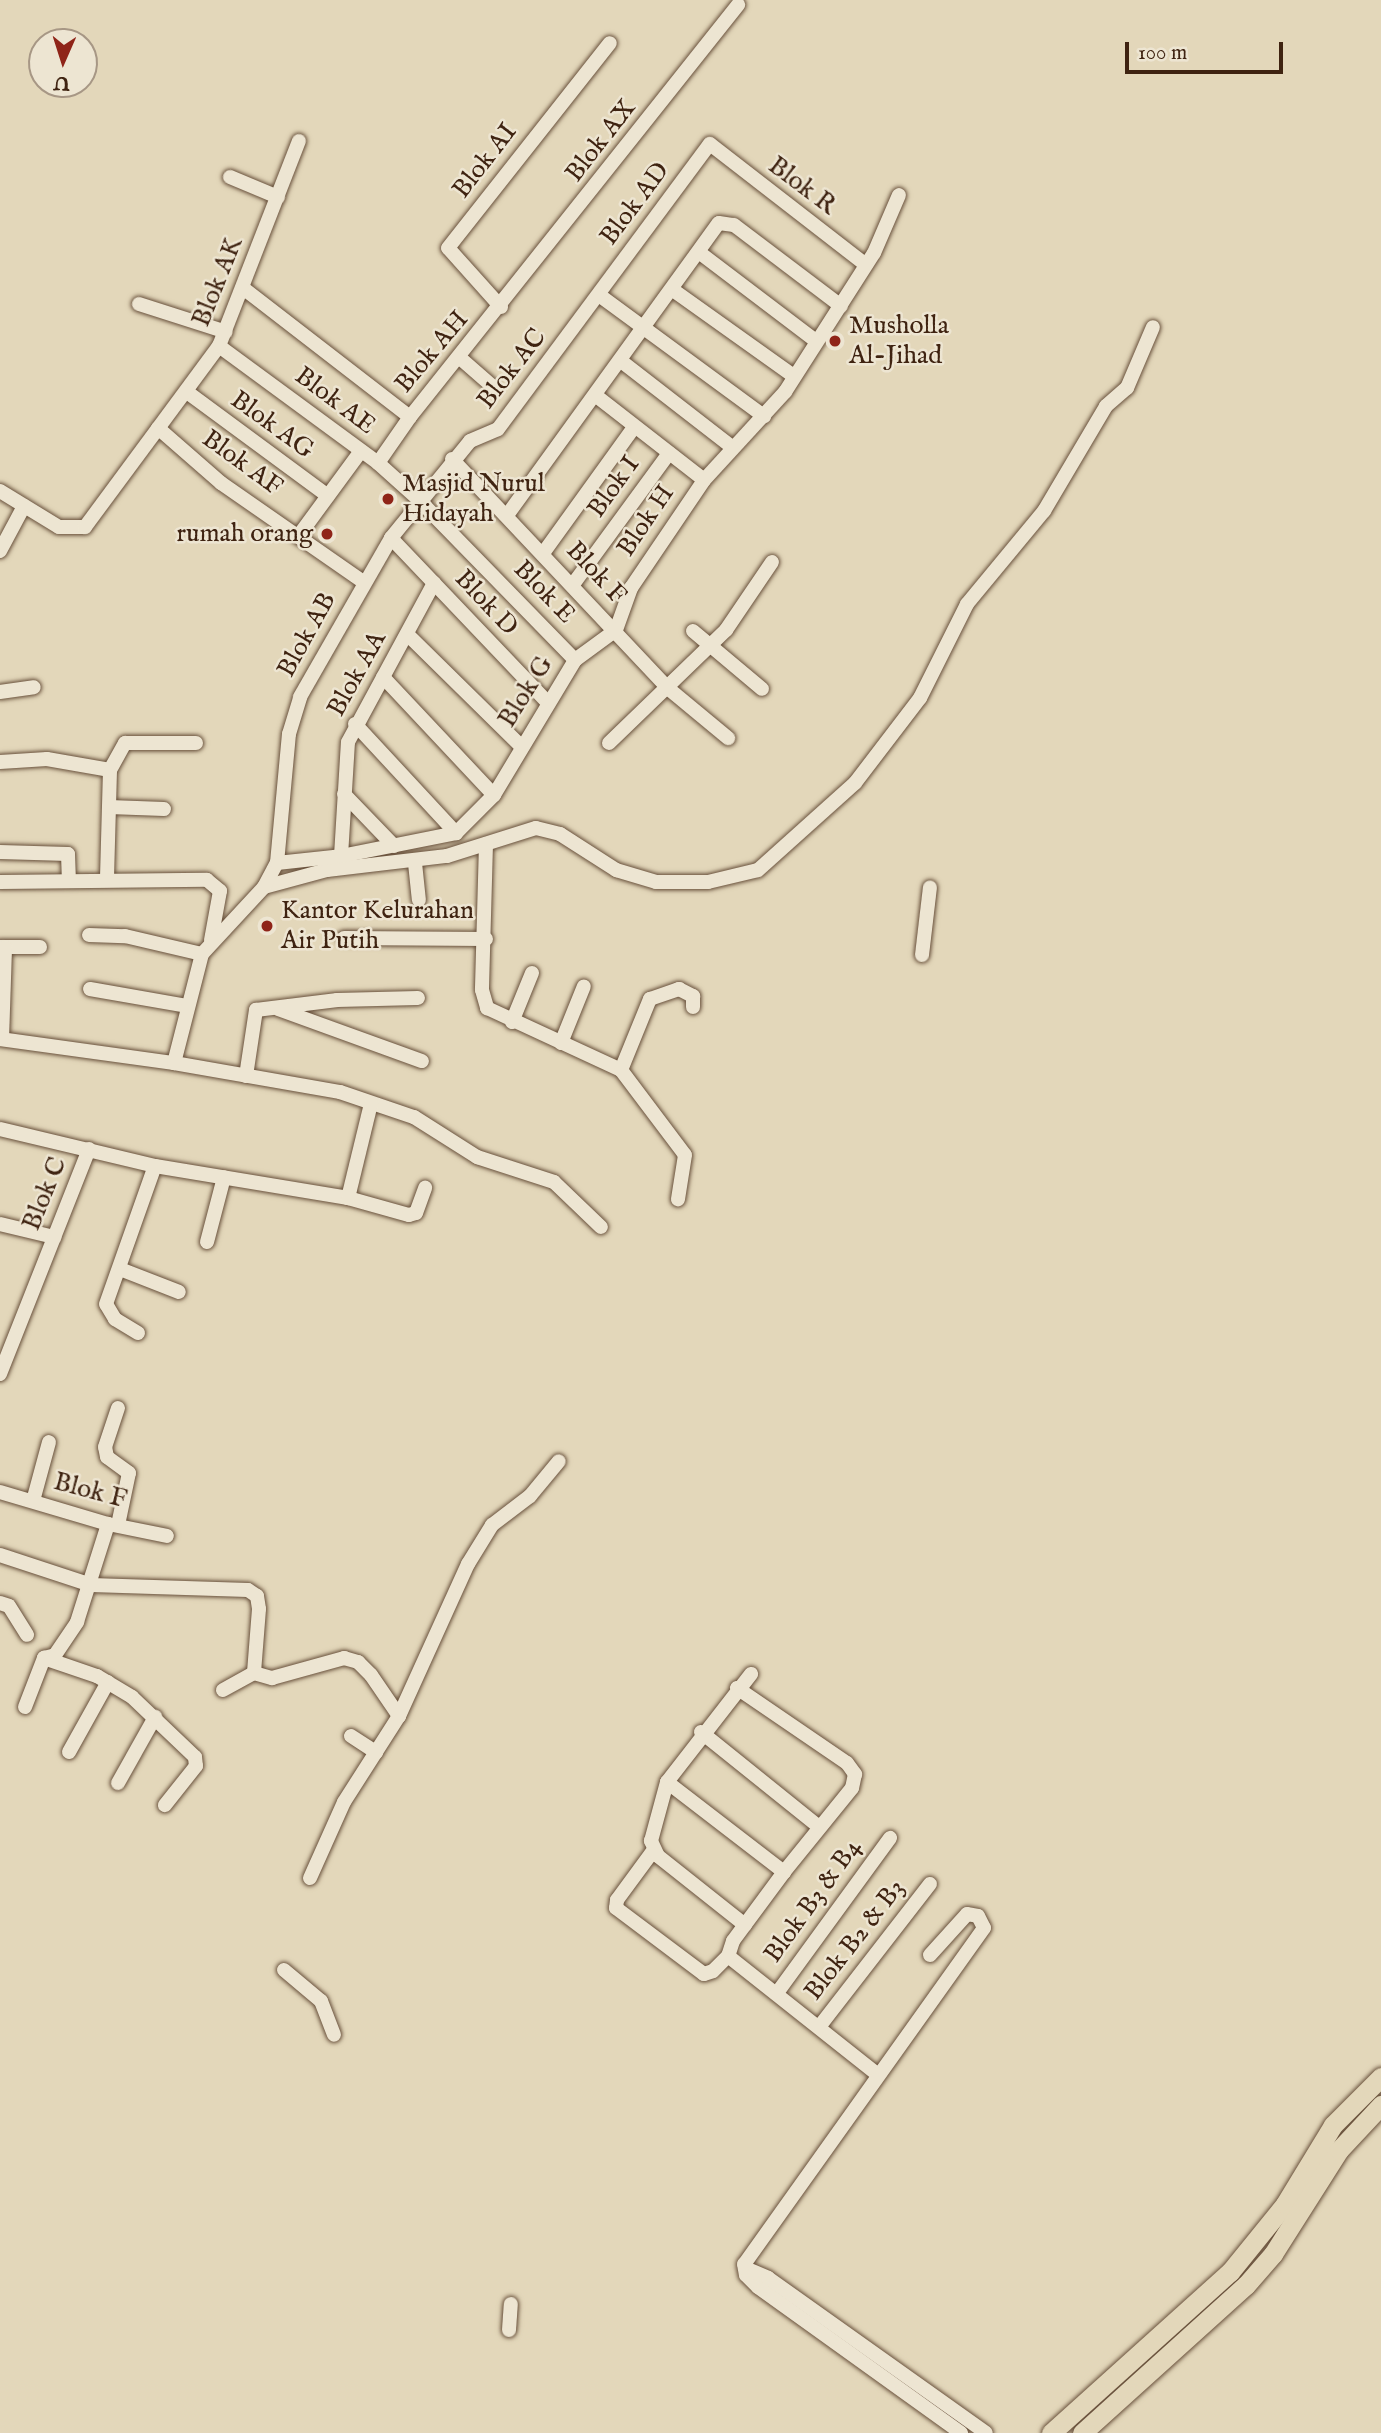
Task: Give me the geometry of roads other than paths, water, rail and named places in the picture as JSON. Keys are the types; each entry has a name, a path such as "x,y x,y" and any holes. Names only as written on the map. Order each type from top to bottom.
{"main road":[{"path":"1082,2433 1166,2345 1246,2254 1285,2204 1333,2125 1381,2077"},
{"path":"1051,2433 1166,2345 1273,2254 1339,2150 1381,2105"}],"street":[{"name":"Blok AX","path":"501,307 738,5"},
{"name":"Blok AI","path":"501,307 448,248 610,43"},
{"name":"Blok AK","path":"24,506 60,527 85,527 187,392 226,332 299,141"},
{"name":"Blok R","path":"710,144 866,265"},
{"name":"Blok AD","path":"599,295 710,144"},
{"path":"230,177 278,197"},
{"name":"Blok H","path":"616,630 631,588 704,480 785,392 792,375 841,306 866,265 899,195"},
{"path":"508,514 700,253 719,223 734,225 841,306"},
{"path":"700,253 816,341"},
{"path":"243,288 410,417"},
{"path":"673,290 792,375"},
{"path":"599,295 645,326 764,416"},
{"name":"Blok AC","path":"453,458 470,441 498,429 599,295"},
{"path":"138,304 226,332"},
{"name":"Blok AH","path":"378,463 410,417 501,307"},
{"path":"264,887 327,870 415,863 486,844 526,829 549,829 632,876 680,883 726,880 775,859 856,784 932,680 967,604 1044,511 1106,406 1127,388 1153,327"},
{"name":"Blok AE","path":"219,346 378,463 418,499"},
{"path":"460,358 492,386"},
{"path":"621,361 732,447"},
{"name":"Blok AG","path":"187,392 328,496"},
{"path":"596,395 704,480"},
{"path":"544,552 634,427"},
{"name":"Blok AF","path":"158,428 228,488 300,534 365,583"},
{"path":"300,534 361,451"},
{"name":"Blok I","path":"574,583 668,453"},
{"name":"Blok AB","path":"277,863 289,734 300,698 391,538 418,499 453,458"},
{"name":"Blok F","path":"453,458 574,583 669,689 728,738"},
{"path":"0,491 24,506 0,551"},
{"name":"Blok E","path":"418,499 575,660"},
{"name":"Blok D","path":"391,538 547,702"},
{"path":"608,743 669,689 710,647 740,613 772,562"},
{"name":"Blok AA","path":"341,856 344,762 355,724 434,583"},
{"name":"Blok G","path":"456,833 494,794 547,702 575,660 616,630"},
{"path":"693,631 762,689"},
{"path":"407,634 521,746"},
{"path":"383,677 494,794"},
{"path":"0,692 34,687"},
{"path":"355,724 456,833"},
{"path":"107,878 110,770 125,743 196,743"},
{"path":"0,762 47,759 110,770"},
{"path":"344,794 394,846"},
{"path":"109,807 164,809"},
{"path":"174,1063 202,954 211,940 264,887 277,863 341,856 456,833"},
{"path":"486,844 483,1001 486,1008 621,1070 685,1155 678,1199"},
{"path":"0,852 68,854 69,881"},
{"path":"415,863 419,900"},
{"path":"0,882 107,878 214,883 220,891 211,940"},
{"path":"922,955 930,887"},
{"path":"89,935 125,936 202,954"},
{"path":"344,938 486,939"},
{"path":"40,947 3,947 1,1039 174,1063 340,1092 414,1117 488,1162 554,1182 601,1227"},
{"path":"512,1022 532,973"},
{"path":"561,1043 584,986"},
{"path":"90,989 187,1006"},
{"path":"621,1070 650,999 679,989 694,996 693,1007"},
{"path":"246,1076 253,1014 276,1008 418,998"},
{"path":"276,1008 422,1061"},
{"path":"348,1198 371,1104"},
{"path":"0,1129 155,1166 348,1198 413,1215 425,1188"},
{"name":"Blok C","path":"0,1374 89,1149"},
{"path":"138,1332 106,1311 155,1166"},
{"path":"207,1242 224,1177"},
{"path":"0,1224 54,1237"},
{"path":"120,1269 179,1292"},
{"path":"44,1658 55,1655 77,1622 129,1473 107,1457 105,1447 118,1408"},
{"path":"33,1501 49,1442"},
{"path":"310,1878 340,1811 399,1716 468,1564 492,1525 530,1496 559,1461"},
{"name":"Blok F","path":"0,1492 113,1524 167,1536"},
{"path":"0,1555 91,1585 248,1590 257,1596 259,1609 254,1673"},
{"path":"0,1603 9,1606 27,1635"},
{"path":"44,1658 108,1682 155,1717 197,1762 164,1805"},
{"path":"25,1707 44,1658"},
{"path":"223,1690 254,1673 272,1678 344,1658 358,1662 371,1675 399,1716"},
{"path":"737,1688 848,1763 855,1774 852,1788 784,1872 746,1925 731,1961 704,1974 616,1908 617,1900 653,1851 652,1842 667,1782 701,1732 737,1688 751,1674"},
{"path":"69,1752 108,1682"},
{"path":"118,1783 155,1717"},
{"path":"701,1732 819,1827"},
{"path":"351,1736 376,1752"},
{"path":"667,1782 784,1872"},
{"name":"Blok B3 & B4","path":"777,1993 890,1838"},
{"path":"653,1851 746,1925"},
{"name":"Blok B2 & B3","path":"819,2027 930,1884"},
{"path":"930,1955 967,1914 978,1916 984,1928 747,2256 748,2271 961,2433"},
{"path":"731,1961 777,1993 877,2074"},
{"path":"284,1970 321,2001 334,2035"},
{"path":"748,2271 986,2433"},
{"path":"509,2330 511,2304"}],"place":[{"name":"Musholla Al-Jihad","path":"835,341"},
{"name":"Masjid Nurul Hidayah","path":"388,499"},
{"name":"rumah orang","path":"327,534"},
{"name":"Kantor Kelurahan Air Putih","path":"267,926"}]}
